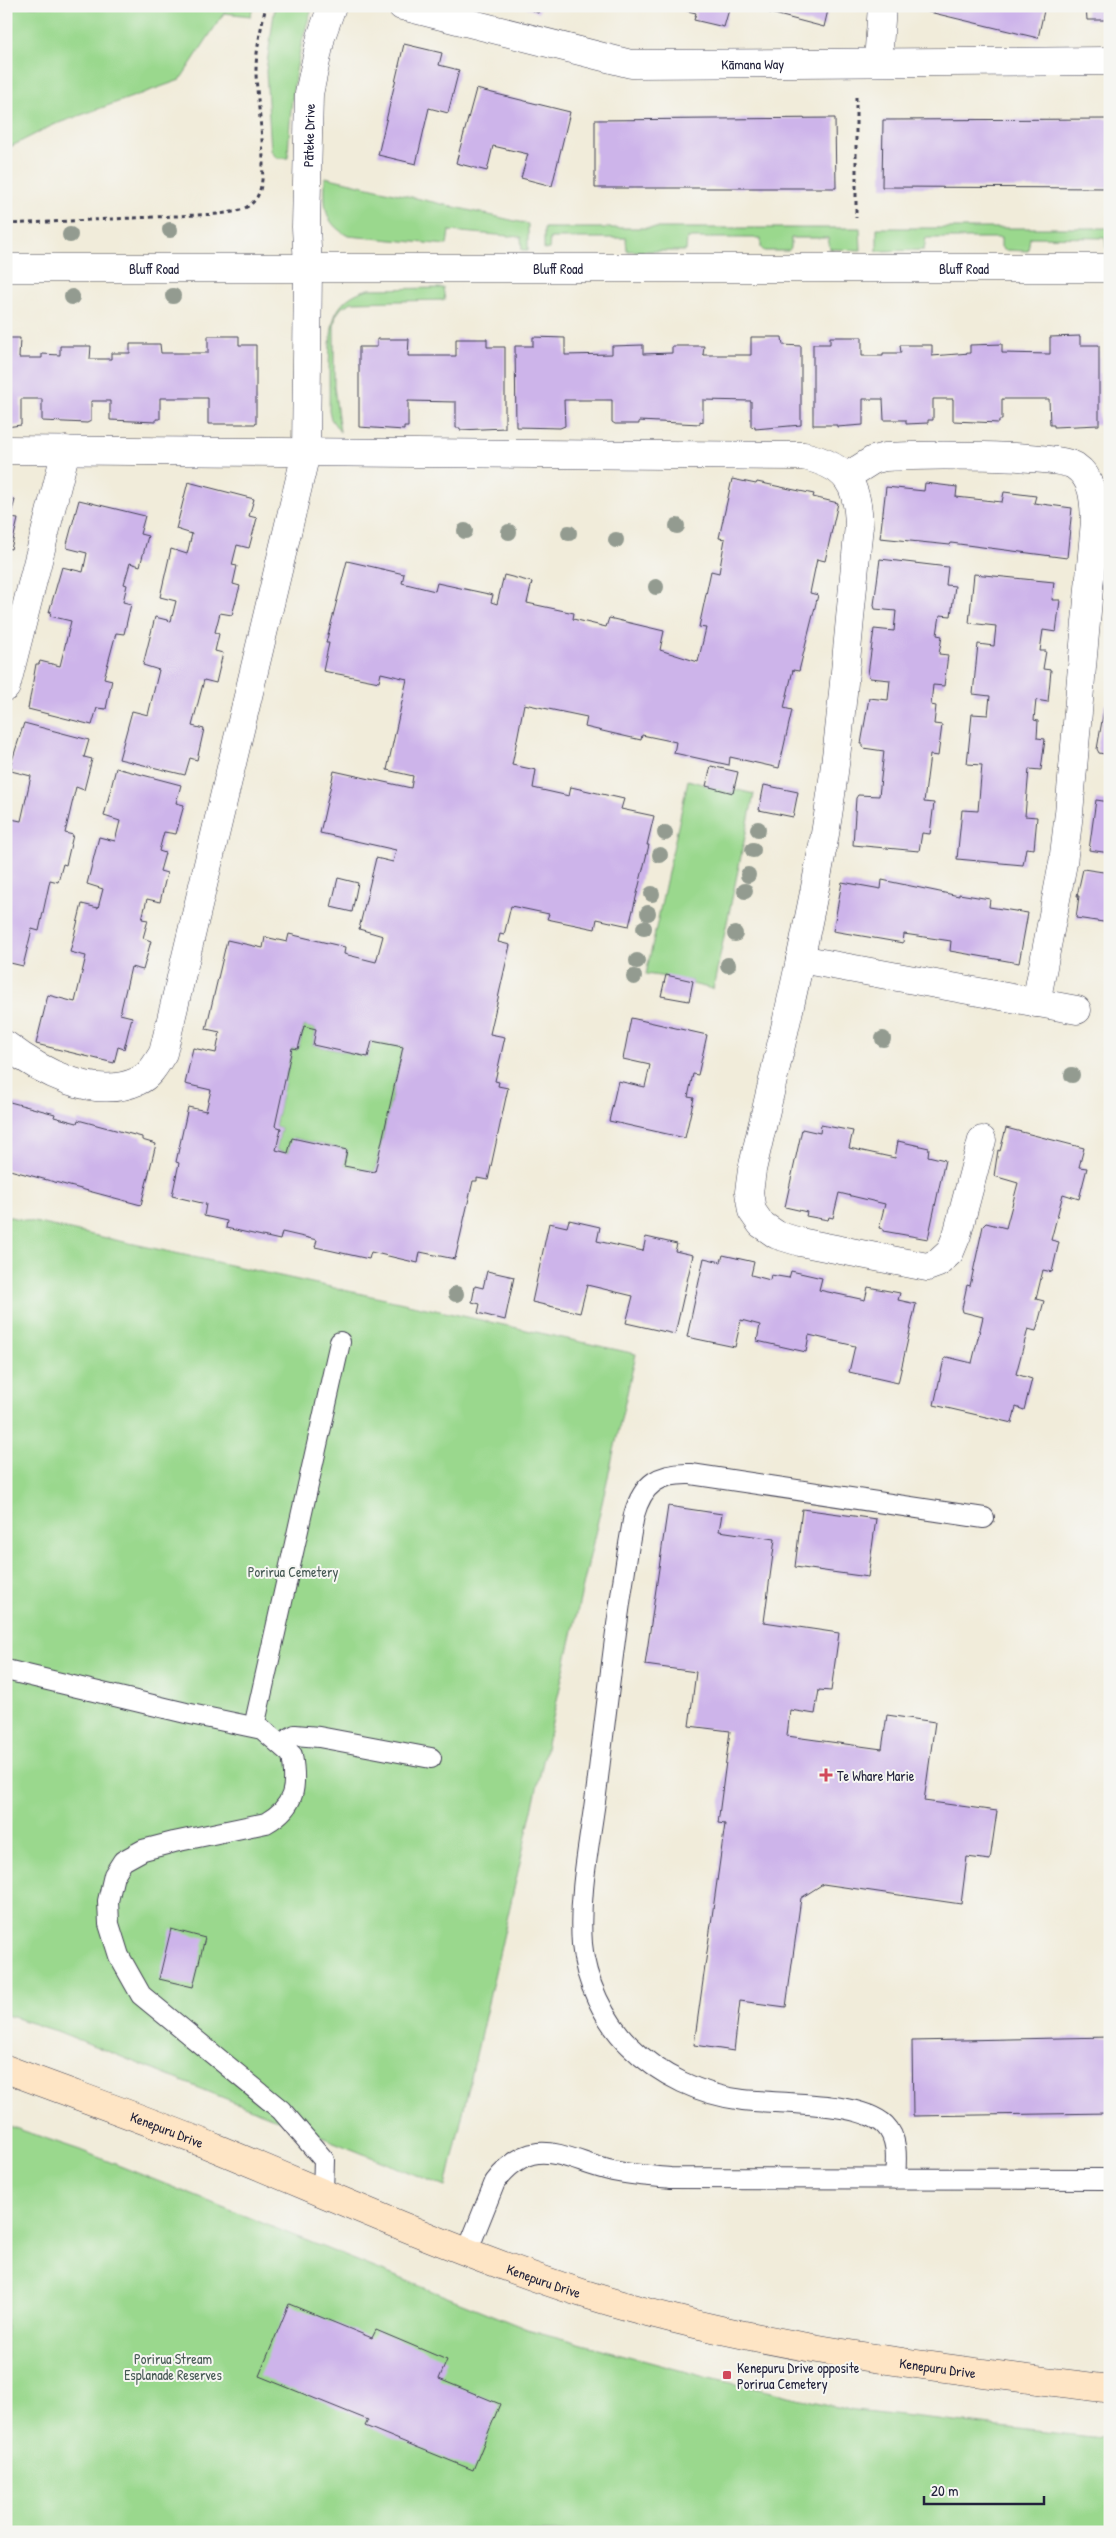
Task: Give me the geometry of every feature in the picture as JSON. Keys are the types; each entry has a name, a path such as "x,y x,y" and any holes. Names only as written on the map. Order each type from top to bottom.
{"main road":[{"name":"Kenepuru Drive","path":"6,2069 215,2148 467,2252 586,2294 705,2326 784,2344 892,2363 1110,2389"}],"street":[{"name":"Pāteke Drive","path":"6,1045 23,1058 51,1073 78,1083 99,1087 118,1087 139,1081 152,1070 163,1053 306,453 308,268 306,227 309,94 321,37 332,6"},
{"name":"Kāmana Way","path":"402,6 631,64 1110,61"},
{"path":"867,62 882,6"},
{"name":"Bluff Road","path":"6,268 1110,268"},
{"path":"6,450 804,456 833,466 846,477 855,493 859,526 830,795 800,959 752,1170 749,1192 752,1211 761,1224 777,1235 800,1242 927,1267 938,1263 950,1252 957,1235 982,1140"},
{"path":"6,688 66,450"},
{"path":"846,477 873,460 885,457 1015,457 1043,459 1074,465 1085,476 1091,486 1095,521 1069,813 1063,863 1036,1003"},
{"path":"800,959 1077,1010"}],"lane":[{"path":"254,1727 340,1342"},
{"path":"894,2179 894,2142 887,2126 878,2119 861,2111 835,2107 741,2099 711,2093 680,2082 651,2065 629,2046 614,2028 600,2003 585,1961 582,1944 583,1896 626,1569 638,1501 655,1480 677,1474 984,1518"},
{"path":"6,1670 262,1729 292,1755 296,1780 290,1800 280,1815 266,1823 143,1850 123,1861 114,1875 108,1902 109,1924 119,1956 141,1995 280,2110 324,2160 323,2193"},
{"path":"280,1744 295,1734 431,1758"},
{"path":"467,2252 495,2182 502,2172 519,2160 534,2153 547,2152 613,2171 670,2178 1110,2178"}],"path":[{"path":"6,224 220,214 237,212 248,207 256,199 262,187 263,168 256,70 266,6"},
{"path":"856,218 867,62"}],"green space":[{"path":"6,6 253,6 251,16 224,13 180,80 53,125 6,149"},
{"path":"275,6 313,6 302,43 294,81 288,158 276,158 271,150 266,71"},
{"path":"325,177 528,224 528,250 522,250 521,237 449,231 447,245 348,236 333,224 326,211"},
{"path":"544,228 860,228 861,250 830,249 828,238 791,238 791,248 788,251 764,251 761,248 761,238 687,238 686,251 627,251 626,238 550,238 549,249 544,250"},
{"path":"877,228 1110,228 1110,251 1106,248 1105,238 1030,237 1028,251 1004,250 1001,247 1001,238 926,238 924,250 877,251"},
{"path":"443,288 445,300 352,302 342,307 336,315 334,326 334,386 340,432 331,419 329,410 330,343 334,319 338,310 352,296 369,289"},
{"path":"688,780 733,793 734,789 754,794 713,989 692,984 693,981 646,974"},
{"path":"304,1026 316,1029 313,1045 368,1057 372,1041 403,1047 375,1172 344,1166 347,1150 293,1138 288,1153 276,1150 281,1128 275,1126 292,1048 298,1049"},
{"name":"Porirua Cemetery","path":"6,1216 636,1354 446,2187 57,2031 6,2015"},
{"name":"Porirua Stream Esplanade Reserves","path":"6,2125 80,2150 527,2329 709,2378 855,2411 1110,2439 1110,2532 6,2532"}],"building":[{"path":"524,6 541,6 538,13"},
{"path":"643,6 661,6 660,11"},
{"path":"668,6 730,6 724,27 694,20 696,13"},
{"path":"760,6 829,6 824,27 759,10"},
{"path":"926,6 1045,6 1038,38 925,11"},
{"path":"1086,6 1110,6 1106,8 1107,20 1087,20"},
{"path":"404,44 442,53 439,65 459,70 448,113 429,108 416,164 378,155"},
{"path":"476,89 570,112 552,186 521,178 528,154 493,146 487,171 456,163"},
{"path":"835,118 836,188 595,188 595,120"},
{"path":"1110,119 1110,188 882,187 883,120"},
{"path":"208,336 239,336 239,345 256,345 256,424 208,424 208,398 160,398 160,419 156,419 156,422 110,420 110,401 91,401 91,421 87,423 42,421 42,399 21,399 21,425 6,427 6,338 20,338 19,358 42,358 42,354 60,355 60,346 91,346 90,359 111,359 111,353 130,353 130,344 160,344 161,353 208,353"},
{"path":"1080,336 1080,345 1099,345 1099,425 1054,427 1054,425 1050,425 1049,399 1002,399 1002,420 999,420 999,423 953,421 953,399 933,399 933,420 928,420 928,423 906,424 906,420 884,420 883,399 863,399 863,425 837,427 837,425 813,425 813,344 830,344 830,337 862,337 862,356 883,356 883,353 901,353 900,345 932,345 932,356 970,353 970,345 1002,344 1002,353 1050,354 1050,337"},
{"path":"533,337 565,338 565,355 612,354 612,346 643,345 643,354 672,353 672,346 704,346 703,355 751,355 751,337 782,337 783,345 801,346 801,425 755,429 755,426 751,427 751,401 703,400 703,422 700,421 700,424 639,421 639,424 615,424 612,422 612,400 564,400 565,426 560,428 516,427 515,346 533,346"},
{"path":"377,339 409,339 408,356 456,356 456,339 487,339 487,347 505,347 505,428 460,430 460,428 456,428 456,402 408,401 408,427 404,427 404,430 359,427 359,347 377,347"},
{"path":"732,479 756,484 757,482 814,494 813,497 838,503 825,561 817,559 810,593 818,595 799,671 793,670 784,708 792,710 779,768 730,757 729,765 674,753 676,742 642,735 641,740 585,727 587,717 524,704 512,765 536,770 533,788 569,796 571,787 624,799 621,809 654,816 647,845 649,845 629,926 597,919 595,929 547,919 549,914 511,906 504,935 500,934 498,942 510,945 490,1034 505,1037 495,1081 499,1082 498,1086 508,1088 488,1180 477,1178 477,1181 473,1181 455,1259 420,1252 418,1263 371,1252 369,1259 315,1247 317,1240 282,1232 280,1240 226,1228 227,1221 204,1216 206,1204 172,1196 179,1163 176,1162 188,1107 206,1111 211,1090 185,1084 193,1048 216,1053 220,1032 206,1029 227,940 263,948 265,937 287,942 289,934 345,947 344,954 376,962 383,936 359,929 376,858 393,862 396,850 320,833 334,771 411,788 413,776 387,770 407,679 381,673 379,682 323,671 329,643 326,643 347,561 404,574 402,583 435,591 437,583 493,595 491,602 497,604 504,575 532,582 527,603 574,613 573,619 606,627 609,618 664,631 660,650 698,662 706,628 699,627 711,571 719,573 725,539 719,538","holes":["304,1026 316,1029 313,1045 368,1057 372,1041 403,1047 375,1172 344,1166 347,1150 292,1138 288,1153 276,1150 281,1128 275,1126 292,1048 298,1049"]},
{"path":"188,482 254,499 249,516 257,518 249,548 237,545 232,565 237,566 233,584 240,586 232,615 220,613 215,632 219,634 215,651 223,653 216,683 204,680 192,726 204,729 197,760 190,758 185,775 119,759 132,711 148,715 159,670 143,665 155,617 171,621 176,601 160,597 171,549 187,554 192,534 176,529"},
{"path":"925,483 957,487 956,497 1002,502 1004,492 1036,496 1034,503 1072,508 1067,558 951,543 950,545 880,538 886,487 924,491"},
{"path":"6,498 15,500 10,518 18,519 11,549 6,548"},
{"path":"79,500 145,516 140,534 148,536 140,566 130,563 124,584 127,585 123,602 131,604 124,634 116,633 104,678 112,680 106,709 97,708 92,725 28,709 36,664 39,664 40,661 60,666 71,621 50,616 51,611 49,612 62,567 83,572 87,553 67,548"},
{"path":"880,559 948,567 946,585 955,586 951,616 940,615 937,635 942,636 939,654 948,655 944,686 933,685 931,705 936,706 934,724 942,725 938,756 930,755 924,802 934,803 930,834 922,833 919,851 853,845 856,798 858,795 879,796 884,751 863,748 863,744 861,744 869,698 888,700 890,680 870,678 868,674 874,629 894,631 896,611 875,609 874,605"},
{"path":"974,574 1054,582 1052,600 1060,600 1056,632 1043,630 1040,651 1046,651 1043,669 1051,670 1048,702 1036,700 1034,720 1038,721 1037,738 1045,739 1041,770 1029,769 1025,816 1037,817 1034,849 1026,848 1023,865 957,859 962,810 978,811 982,765 967,764 972,714 988,715 990,696 973,694 978,644 994,646 996,626 969,623"},
{"path":"1105,704 1110,705 1110,755 1099,753 1097,749"},
{"path":"24,723 89,740 84,757 92,759 84,790 76,787 65,833 73,835 66,865 63,864 58,882 50,880 39,931 32,929 23,966 6,962 6,818 21,821 31,776 11,771 12,767 10,767"},
{"path":"711,766 738,772 733,793 706,786"},
{"path":"116,768 181,785 176,803 184,805 176,834 164,832 159,851 165,853 160,871 167,873 160,902 147,899 142,919 148,920 143,938 151,941 143,970 131,967 120,1014 132,1017 124,1049 118,1047 114,1063 36,1044 48,995 75,1002 86,956 70,952 82,904 98,908 103,889 87,884 99,837 115,841 120,821 104,816"},
{"path":"764,785 798,792 793,817 759,810"},
{"path":"1096,800 1110,802 1110,853 1089,850"},
{"path":"1083,869 1110,873 1110,923 1076,918 1079,896 1077,896"},
{"path":"338,878 358,883 352,912 331,907"},
{"path":"882,880 959,896 959,894 990,899 989,907 1028,913 1019,963 950,951 951,941 904,934 903,943 833,931 842,882 881,889"},
{"path":"666,975 693,981 689,1001 661,996"},
{"path":"631,1018 707,1035 698,1075 693,1074 688,1097 694,1098 685,1138 609,1121 618,1081 645,1087 650,1065 623,1059"},
{"path":"6,1101 55,1114 54,1117 77,1123 78,1120 142,1137 142,1140 156,1144 141,1205 6,1169"},
{"path":"821,1125 853,1131 849,1148 895,1158 898,1141 929,1148 928,1156 945,1160 928,1239 883,1231 883,1229 879,1228 885,1204 839,1193 833,1218 829,1217 828,1220 806,1216 807,1212 785,1207 802,1129 820,1133"},
{"path":"1006,1128 1084,1148 1079,1167 1087,1168 1079,1199 1063,1194 1051,1240 1059,1242 1052,1272 1043,1270 1036,1299 1044,1301 1036,1331 1028,1329 1016,1374 1032,1379 1024,1410 1016,1407 1012,1423 934,1405 944,1359 947,1357 972,1363 983,1317 963,1312 962,1308 967,1285 970,1286 983,1226 986,1223 1006,1228 1018,1183 994,1176 998,1150 1000,1151"},
{"path":"569,1220 600,1227 597,1241 643,1251 646,1237 677,1244 675,1251 693,1255 675,1334 626,1323 633,1296 587,1285 580,1313 532,1302 549,1223 567,1227"},
{"path":"723,1255 754,1262 751,1275 770,1280 771,1275 789,1278 791,1271 822,1278 819,1290 865,1300 868,1287 900,1293 898,1300 916,1304 898,1383 849,1372 855,1346 809,1335 806,1352 757,1341 760,1325 741,1320 735,1347 687,1337 704,1258 721,1262"},
{"path":"487,1271 514,1277 505,1320 478,1313 480,1304 472,1302 475,1286 483,1288"},
{"name":"Te Whare Marie","path":"668,1506 722,1514 719,1531 775,1539 764,1622 839,1633 831,1691 819,1690 815,1714 790,1710 787,1736 882,1749 887,1715 935,1722 924,1801 997,1811 990,1860 967,1857 961,1904 823,1884 801,1898 786,2007 740,2001 734,2051 694,2045 725,1824 718,1823 730,1731 689,1726 696,1672 645,1665"},
{"path":"802,1509 876,1519 868,1577 795,1567"},
{"path":"171,1929 205,1938 193,1987 159,1979"},
{"path":"1110,2037 1110,2113 913,2116 912,2041"},
{"path":"289,2304 372,2338 376,2330 447,2360 439,2379 500,2404 473,2470 365,2426 368,2420 259,2376"}],"place":[{"name":"Te Whare Marie","path":"826,1775"},
{"name":"Kenepuru Drive opposite Porirua Cemetery","path":"727,2375"}]}
